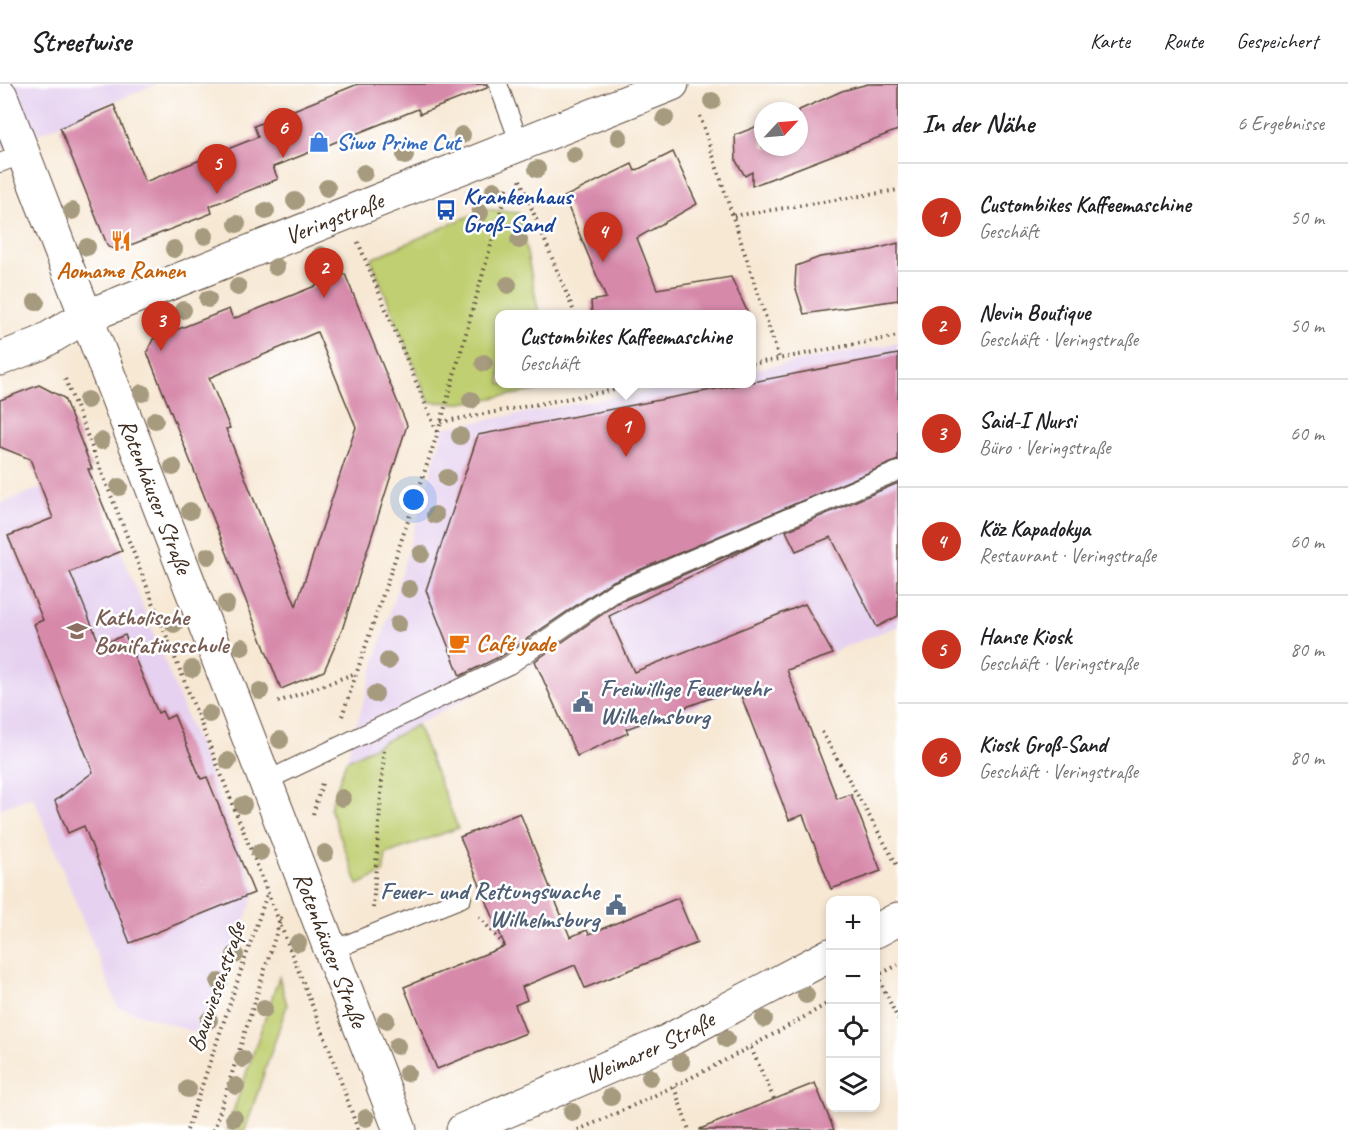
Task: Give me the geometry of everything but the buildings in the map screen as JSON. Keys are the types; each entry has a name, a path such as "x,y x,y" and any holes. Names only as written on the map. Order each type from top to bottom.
{"street":[{"name":"Veringstraße","path":"0,359 39,344 85,317 346,214 517,155 672,84"},
{"name":"Rotenhäuser Straße","path":"1,96 11,158 85,317 400,1130"},
{"path":"880,929 898,919"},
{"name":"Weimarer Straße","path":"463,1130 664,1043 826,958"}],"lane":[{"path":"498,84 517,155"},
{"path":"264,782 386,725 513,673 615,592 898,471"},
{"path":"330,951 462,898"}],"path":[{"path":"700,116 779,358"},
{"path":"517,155 533,207 573,310"},
{"path":"214,1130 297,868 330,752 438,432 517,155"},
{"path":"734,216 898,190"},
{"path":"346,214 438,432"},
{"path":"756,363 898,336"},
{"path":"65,379 328,1047 358,1130"},
{"path":"441,422 623,388"},
{"path":"278,702 357,673"},
{"path":"370,935 386,725"},
{"path":"822,732 898,867"},
{"path":"267,894 297,868"},
{"name":"Bauwiesenstraße","path":"187,1130 267,894"},
{"path":"462,898 505,946"},
{"path":"880,974 898,965"},
{"path":"880,984 898,1018"},
{"path":"578,1130 591,1127 674,1088 751,1048 828,1004"},
{"path":"751,1048 774,1099"},
{"path":"674,1088 689,1130"}],"shaded area":[{"path":"0,84 156,84 0,150"},
{"path":"898,343 898,626 631,731 585,637 346,761 444,428 660,388 756,388 756,369"},
{"path":"88,469 256,890 203,1035 118,1007 33,796 0,809 0,504"}],"green space":[{"path":"485,209 519,213 538,310 495,310 495,388 553,388 462,403 429,402 371,259"},
{"path":"417,725 458,828 386,854 383,873 358,885 330,808 346,761"},
{"path":"279,977 287,1005 245,1130 227,1130"}],"place":[{"name":"Siwo Prime Cut","path":"319,142"},
{"name":"Kiosk Groß-Sand","path":"283,158"},
{"name":"Hanse Kiosk","path":"217,194"},
{"name":"Krankenhaus Groß-Sand","path":"446,210"},
{"name":"Aomame Ramen","path":"121,241"},
{"name":"Köz Kapadokya","path":"603,262"},
{"name":"Nevin Boutique","path":"324,298"},
{"name":"Said-I Nursi","path":"161,351"},
{"name":"Custombikes Kaffeemaschine","path":"626,457"},
{"name":"Katholische Bonifatiusschule","path":"77,631"},
{"name":"Café yade","path":"459,643"},
{"name":"Freiwillige Feuerwehr Wilhelmsburg","path":"583,702"},
{"name":"Feuer- und Rettungswache Wilhelmsburg","path":"616,905"}]}
